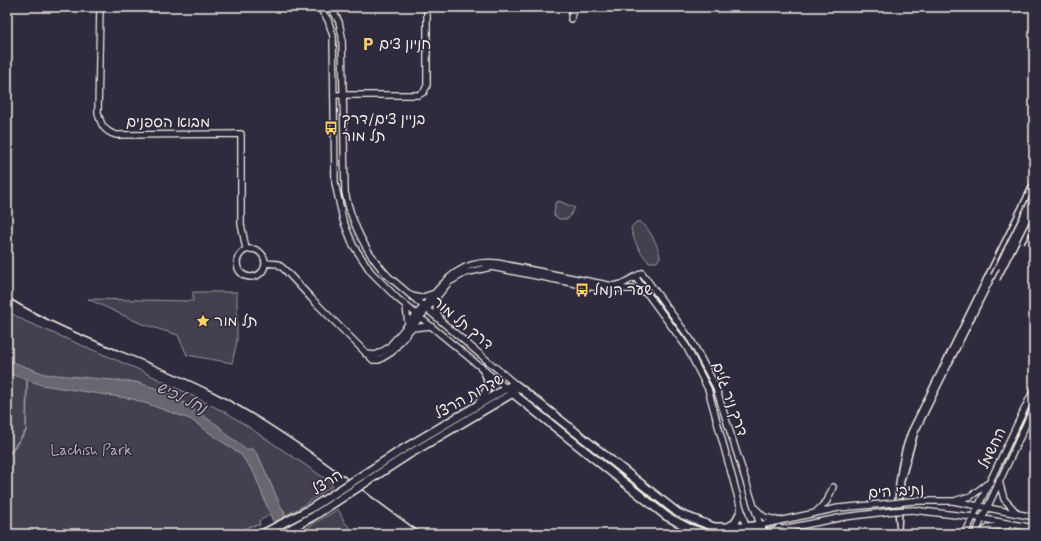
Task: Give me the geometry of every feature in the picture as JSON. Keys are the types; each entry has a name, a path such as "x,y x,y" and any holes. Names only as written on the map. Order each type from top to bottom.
{"main road":[{"path":"479,404 489,382 482,368"},
{"name":"שדרות הרצל","path":"403,449 506,388 516,385"},
{"name":"שדרות הרצל","path":"408,456 513,393 516,385"},
{"name":"דרך תל מור","path":"516,385 667,506 678,513 704,524 760,532"},
{"name":"דרך תל מור","path":"506,388 666,516 689,528 708,534"},
{"name":"הרצל","path":"262,534 310,509 403,449"},
{"name":"הרצל","path":"281,534 314,516 408,456"},
{"path":"728,528 735,523 741,511"}],"street":[{"name":"מבוא הספנים","path":"100,7 98,113 103,127 106,131 116,135 241,134 241,231 246,249"},
{"name":"דרך תל מור","path":"331,7 339,22 342,36 344,182 352,217 362,241 370,255 388,276 424,309 516,385"},
{"path":"571,19 573,7"},
{"name":"דרך תל מור","path":"320,8 328,20 333,36 335,182 343,220 359,257 381,283 418,316 506,388"},
{"path":"333,95 418,95 424,92 427,85 427,8"},
{"path":"246,249 255,249 259,251 264,258 265,263 265,268 259,275 251,278 243,275 238,270 236,262 239,254 246,249"},
{"path":"265,263 278,264 285,270 312,300 373,360 379,360 386,357 418,316 449,282 472,270 491,267 603,289 636,289 648,294"},
{"path":"443,324 436,310 436,295 449,276 472,265 497,263 613,286 637,279"},
{"name":"דרך ניר גלים","path":"748,531 741,511 708,389 686,346 637,279 643,275 691,340 704,361 715,386 753,505 760,532"},
{"path":"623,289 637,279"},
{"path":"409,295 420,298 436,295"},
{"path":"406,305 410,326"},
{"path":"410,326 431,326"},
{"name":"החשמל","path":"964,534 1034,389"},
{"name":"החשמל","path":"975,534 1034,407"},
{"path":"999,481 1004,499 1016,512"},
{"path":"953,501 971,496 989,482"},
{"path":"816,512 827,501 833,487"},
{"name":"נתיבי הים","path":"760,532 782,520 816,512 854,506 912,501 953,501 1016,512 1034,517"},
{"path":"753,505 764,517 772,520 782,520"},
{"name":"נתיבי הים","path":"760,532 777,531 844,517 913,510 973,516 981,519 1034,528"},
{"path":"979,534 995,526 1021,526"}],"green space":[{"path":"559,201 575,208 568,219 559,219 554,215 555,203"},
{"path":"636,222 641,222 653,238 658,248 660,257 657,262 649,262 637,246 631,228"},
{"path":"193,292 237,292 237,341 232,363 187,355 178,335 142,324 88,299 193,301"},
{"name":"Lachish Park","path":"7,311 25,321 142,371 229,414 332,483 332,486 301,507 286,515 282,508 259,521 260,525 250,526 235,534 7,534"},
{"path":"338,509 345,523 357,534 297,534"}],"shaded area":[{"path":"7,360 45,374 136,382 168,392 220,427 228,436 242,445 245,449 253,449 259,457 293,534 278,534 254,473 241,455 190,419 133,399 42,385 7,373"}],"waterway":[{"path":"7,457 26,431 27,379"}],"railway":[{"path":"897,534 895,508 897,469 908,431 1034,176"},
{"path":"991,274 1034,188"},
{"path":"1000,280 1034,212"},
{"path":"1024,244 1034,227"},
{"path":"901,534 904,482 918,433 999,269"},
{"path":"7,297 59,325 168,371 221,396 299,444 422,534"}],"place":[{"name":"חניון צים","path":"368,44"},
{"name":"בניין צים/דרך תל מור","path":"331,128"},
{"name":"שער הנמל","path":"582,290"},
{"name":"תל מור","path":"203,321"}],"water label":[{"name":"נחל לכיש","path":"182,397"}]}
